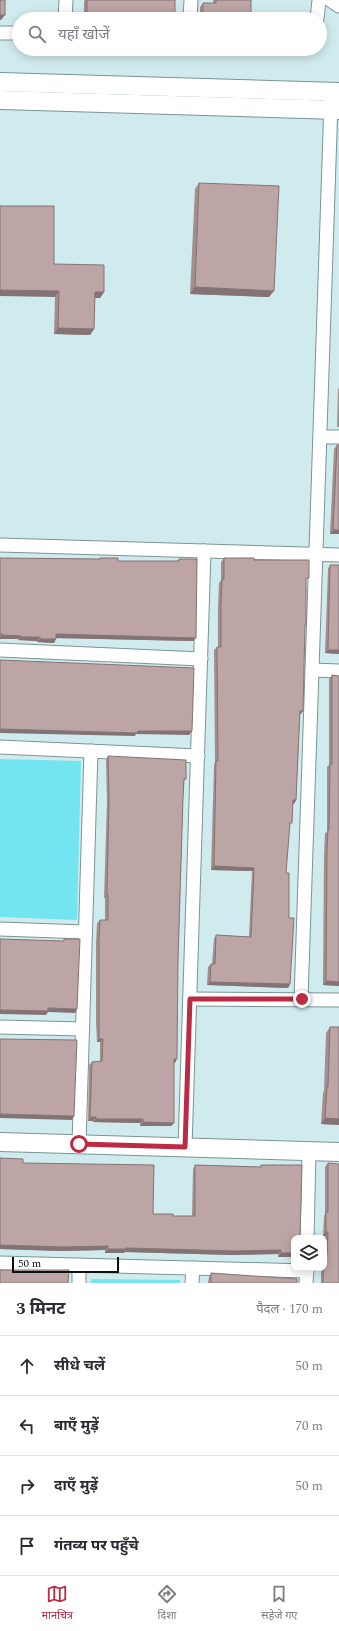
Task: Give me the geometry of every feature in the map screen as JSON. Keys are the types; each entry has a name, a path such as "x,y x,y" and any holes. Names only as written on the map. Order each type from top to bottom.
{"street":[{"path":"65,12 66,0"},
{"path":"190,12 191,0"},
{"path":"318,12 319,0"},
{"path":"330,0 339,6"},
{"path":"0,33 12,33"},
{"path":"0,82 335,92 334,156 320,437 302,999"},
{"path":"0,100 335,110"},
{"path":"320,437 339,437"},
{"path":"0,545 339,554"},
{"path":"185,1147 204,551"},
{"path":"0,650 201,659"},
{"path":"312,670 339,671"},
{"path":"0,747 198,756"},
{"path":"79,1144 90,751"},
{"path":"0,929 85,932"},
{"path":"190,999 339,1000"},
{"path":"0,1027 82,1029"},
{"path":"0,1142 339,1152"},
{"path":"307,1235 309,1151"},
{"path":"0,1263 193,1268 307,1274"},
{"path":"79,1265 79,1283"},
{"path":"192,1283 193,1268"}],"shaded area":[{"path":"0,759 81,761 77,920 0,917"},
{"path":"91,1279 180,1280 180,1283 91,1283"}],"building":[{"path":"0,0 5,0 5,15 0,15"},
{"path":"87,0 175,0 175,12 87,12"},
{"path":"216,0 251,0 251,12 203,12 203,3 216,3"},
{"path":"199,183 279,186 274,291 195,287"},
{"path":"0,206 54,206 54,264 104,265 104,292 95,292 94,329 58,328 59,291 0,290"},
{"path":"337,445 339,445 339,530 333,530"},
{"path":"0,558 118,558 118,561 179,561 179,559 197,559 196,638 56,634 56,639 40,639 40,637 2,635 0,634"},
{"path":"224,558 254,558 254,560 309,560 309,578 306,578 303,711 300,711 296,800 293,800 286,873 289,873 289,918 294,918 290,984 210,982 211,964 215,964 216,935 251,937 254,868 214,866 216,761 218,761 217,647 221,647 221,603 222,579 224,579"},
{"path":"330,565 339,565 339,650 328,650"},
{"path":"0,660 194,668 192,731 138,731 137,733 0,729"},
{"path":"332,675 339,676 339,982 326,981 327,851 329,830 330,764 332,764"},
{"path":"108,756 186,760 186,779 184,779 183,798 178,959 177,1059 174,1059 174,1123 143,1122 143,1119 96,1119 96,1117 90,1117 92,1062 102,1061 103,1039 99,1039 99,939 100,920 108,920"},
{"path":"0,939 64,941 64,939 80,939 77,1009 48,1008 48,1011 0,1010"},
{"path":"330,1027 339,1027 339,1119 325,1118 328,1087"},
{"path":"0,1039 77,1040 74,1116 0,1114"},
{"path":"0,1158 23,1159 23,1163 154,1165 153,1214 173,1214 173,1216 195,1216 195,1165 261,1167 261,1165 302,1165 300,1235 291,1235 291,1253 281,1253 281,1250 235,1251 126,1248 108,1249 108,1246 64,1247 0,1245"},
{"path":"328,1163 339,1164 339,1283 323,1283 323,1271 327,1271 328,1232 326,1232 326,1212 328,1212"},
{"path":"0,1270 69,1270 68,1283 0,1283"},
{"path":"211,1273 297,1279 297,1283 211,1283"}],"route":[{"path":"79,1144 185,1147 190,999 302,999"}]}
